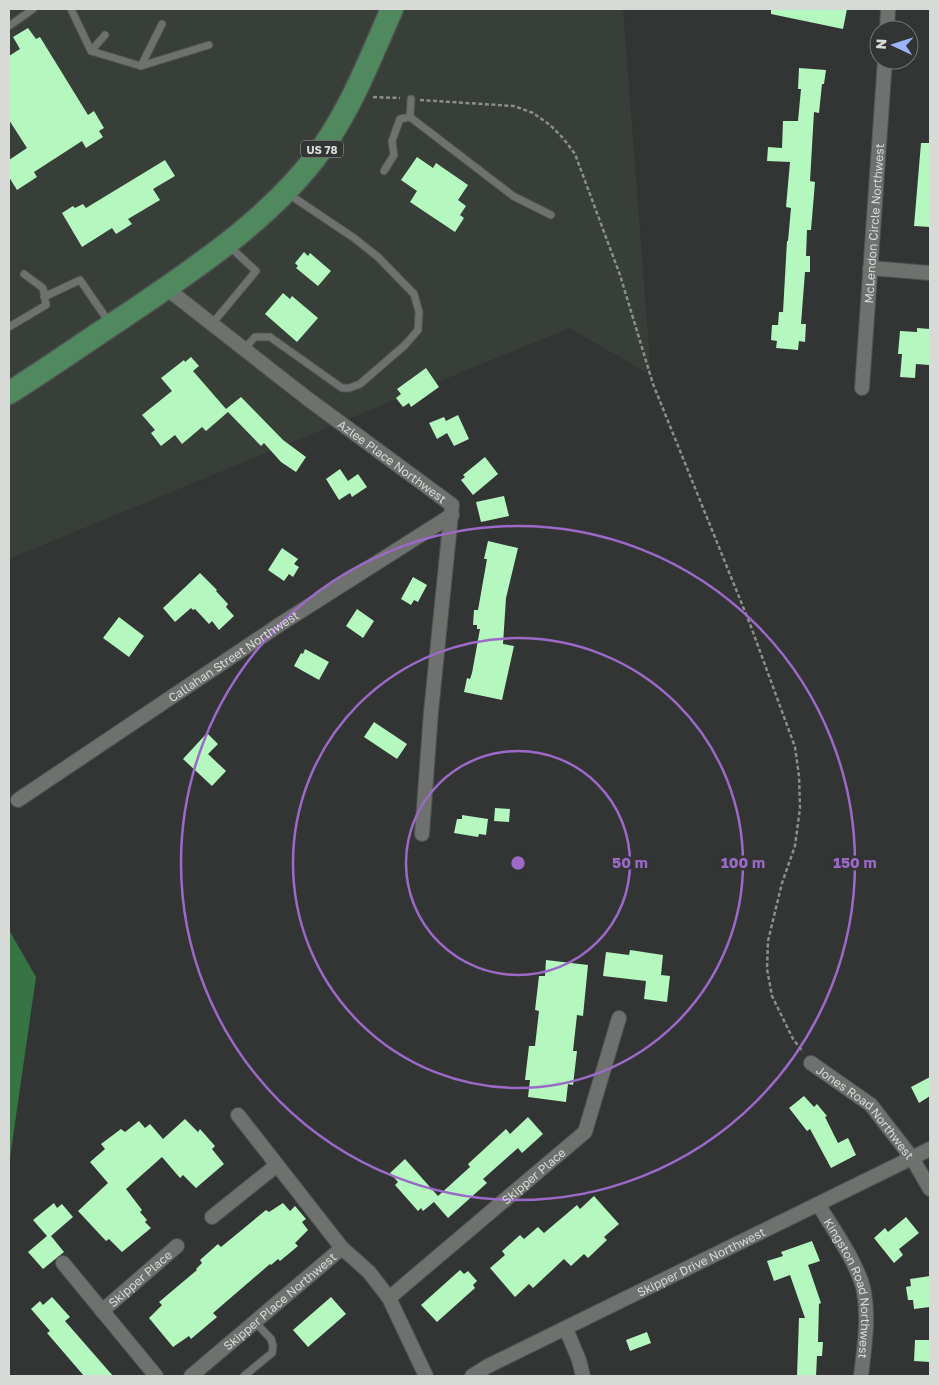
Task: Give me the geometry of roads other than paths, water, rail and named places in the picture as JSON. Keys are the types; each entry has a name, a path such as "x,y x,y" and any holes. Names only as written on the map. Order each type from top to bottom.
{"main road":[{"name":"US 78","path":"9,393 166,288 244,230 285,192 322,148 355,95 392,9"}],"street":[{"name":"McLendon Circle Northwest","path":"862,388 884,70"},
{"path":"870,268 930,273"},
{"name":"Azlee Place Northwest","path":"166,288 308,399 452,505 431,712 422,834"},
{"name":"Callahan Street Northwest","path":"18,800 282,624 452,515"},
{"name":"Skipper Place","path":"390,1298 585,1132 619,1018"},
{"name":"Jones Road Northwest","path":"811,1063 871,1105 912,1158 930,1189"},
{"path":"238,1115 342,1248"},
{"name":"Skipper Drive Northwest","path":"472,1376 488,1366 930,1149"},
{"path":"212,1217 277,1165"},
{"name":"Kingston Road Northwest","path":"818,1204 858,1271 864,1290 867,1310 861,1376"},
{"name":"Skipper Place","path":"102,1311 177,1246"},
{"name":"Skipper Place Northwest","path":"191,1376 342,1248 369,1272 390,1298 426,1376"},
{"name":"Skipper Place","path":"63,1264 156,1376"},
{"path":"566,1329 579,1360 583,1376"}],"lane":[{"path":"9,26 33,9"},
{"path":"71,9 91,51 141,66 209,45"},
{"path":"141,66 162,24"},
{"path":"91,51 105,35"},
{"path":"410,117 411,99"},
{"path":"384,170 394,155 392,141 400,119 410,117 513,196 551,215"},
{"path":"244,349 255,337 270,337 342,388 349,388 360,384 418,330 419,312 414,294 378,257 354,238 285,192"},
{"path":"212,324 256,271 226,243"},
{"path":"24,274 43,288 45,301"},
{"path":"9,327 45,301 80,280 111,325"},
{"path":"244,1376 272,1353 271,1339 255,1322"}]}
